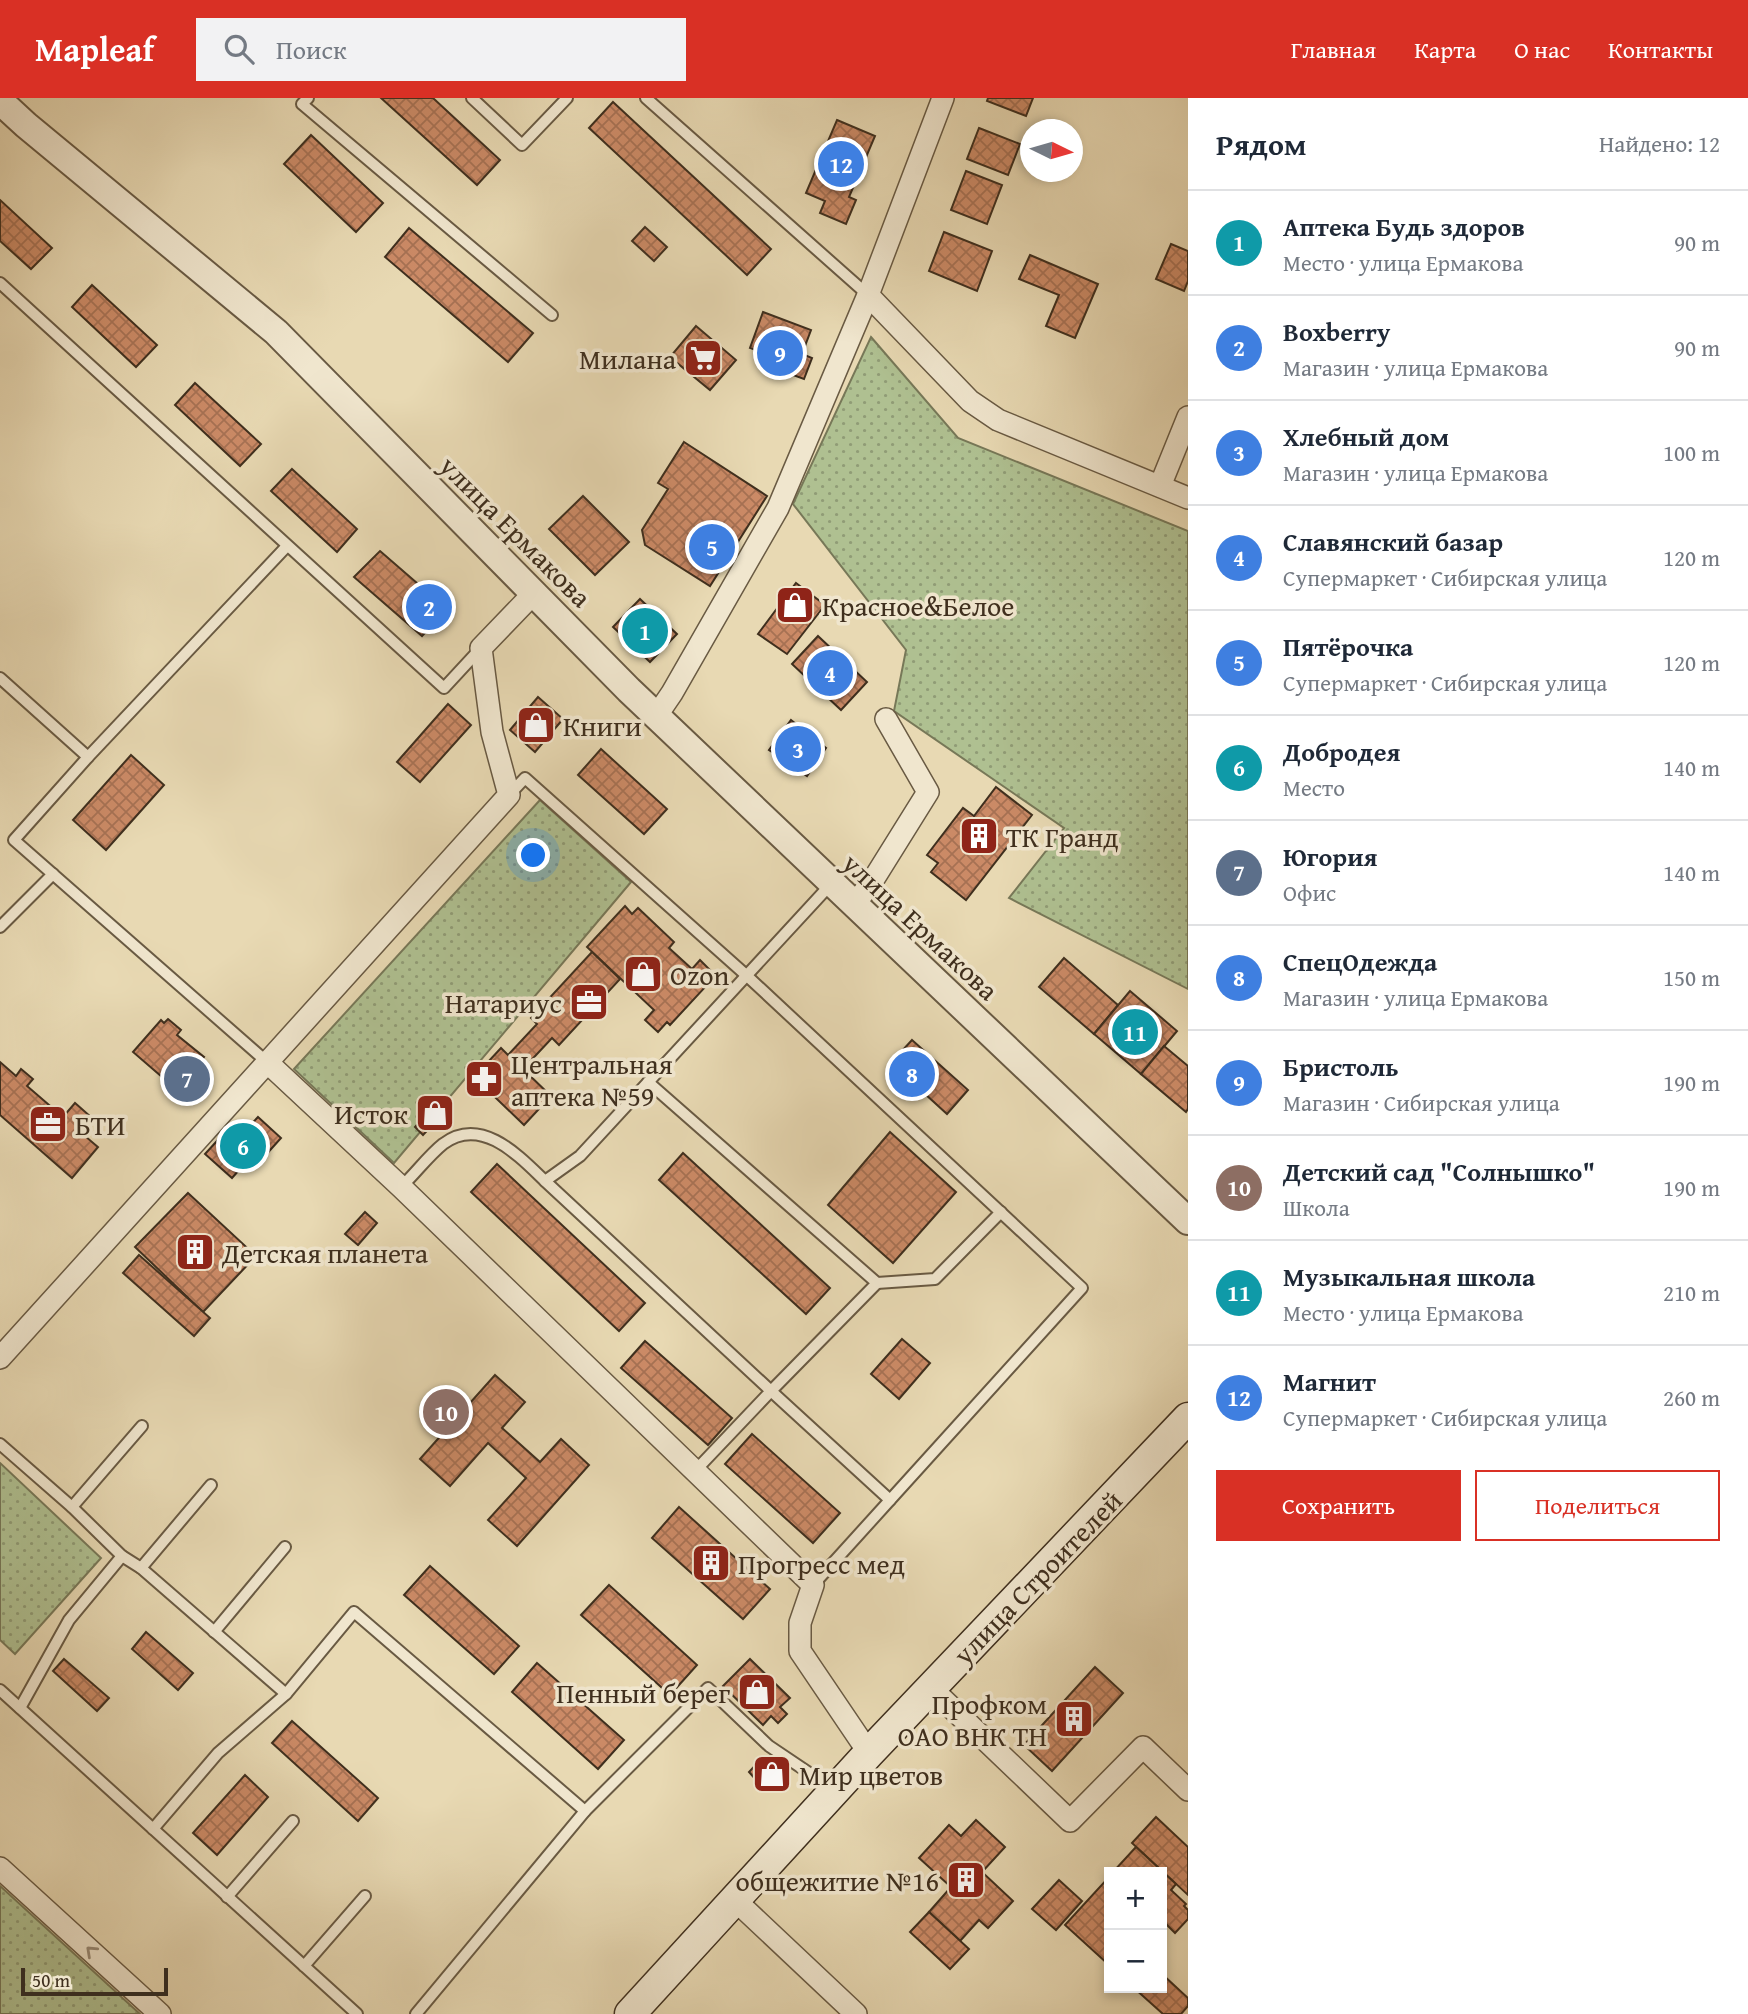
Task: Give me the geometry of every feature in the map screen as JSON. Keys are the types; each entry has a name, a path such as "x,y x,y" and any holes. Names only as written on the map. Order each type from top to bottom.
{"main road":[{"name":"улица Строителей","path":"630,2014 869,1753 1188,1418"}],"street":[{"path":"657,715 778,508 868,295 943,98"},
{"name":"улица Ермакова","path":"0,101 276,332 533,594 657,715 853,905 1188,1221"},
{"path":"868,295 970,401 998,420 1188,498"},
{"path":"1160,486 1188,416"},
{"path":"0,1358 509,795 492,732 481,649 533,594"},
{"path":"853,905 870,885 928,792 886,719"},
{"path":"267,1062 401,1187 813,1585 800,1623 800,1651 869,1753"},
{"path":"932,1688 1070,1821 1143,1747 1188,1790"},
{"path":"0,1868 160,2014"},
{"path":"735,1900 856,2014"}],"lane":[{"path":"308,98 302,104 552,315"},
{"path":"472,98 522,145 567,98"},
{"path":"646,98 868,295"},
{"path":"0,283 444,688 481,649"},
{"path":"267,1062 14,840 88,757 287,547"},
{"path":"0,677 88,757"},
{"path":"509,795 525,778 746,975 1082,1288 813,1585"},
{"path":"0,927 53,874"},
{"path":"545,1181 580,1156 831,884"},
{"path":"648,1082 877,1283"},
{"path":"401,1187 444,1143 468,1134 493,1138 515,1152 890,1500"},
{"path":"695,1471 877,1283 935,1279 1000,1212"},
{"path":"72,1507 142,1426"},
{"path":"0,1444 72,1507 122,1556 141,1568 286,1693"},
{"path":"141,1568 211,1485"},
{"path":"214,1632 285,1547"},
{"path":"20,1708 69,1620 122,1556"},
{"path":"153,1829 218,1753 286,1693 354,1612 585,1811"},
{"path":"416,2014 585,1811 708,1688 769,1746 835,1790"},
{"path":"0,1690 357,2014"},
{"path":"227,1896 293,1821"},
{"path":"304,1966 365,1896"}],"green space":[{"path":"871,337 958,438 1188,531 1188,989 1009,898 1064,828 894,711 906,650 793,504"},
{"path":"540,800 631,882 394,1163 294,1069"},
{"path":"0,1463 101,1558 15,1654 0,1640"},
{"path":"0,1886 140,2014 0,2014"}],"building":[{"path":"381,98 433,98 500,160 477,185"},
{"path":"988,98 1033,98 1026,116 987,101"},
{"path":"613,102 771,249 747,275 589,128"},
{"path":"837,120 875,136 849,197 856,200 846,224 820,213 825,201 806,193"},
{"path":"979,128 1020,144 1008,175 967,159"},
{"path":"311,135 383,203 356,232 284,164"},
{"path":"966,171 1002,185 987,224 951,210"},
{"path":"0,200 52,248 31,269 0,241"},
{"path":"645,227 667,247 654,261 632,241"},
{"path":"409,228 533,333 508,362 385,257"},
{"path":"944,232 992,251 977,291 929,271"},
{"path":"1171,244 1188,251 1188,281 1184,291 1156,279"},
{"path":"1030,255 1098,284 1075,338 1046,326 1059,295 1019,279"},
{"path":"92,285 157,345 136,367 72,307"},
{"path":"763,312 811,330 802,354 812,358 804,379 782,371 786,361 750,348"},
{"name":"Милана","path":"696,326 736,360 710,390 670,357"},
{"path":"195,383 261,444 240,466 175,405"},
{"path":"684,442 767,496 710,586 645,545 642,530 668,489 658,483"},
{"path":"292,469 357,529 337,552 271,491"},
{"path":"583,496 629,542 595,575 549,529"},
{"path":"380,551 447,609 422,636 354,577"},
{"path":"796,583 825,605 787,654 758,634"},
{"path":"640,599 677,634 650,662 613,627"},
{"path":"818,636 867,682 841,710 792,664"},
{"name":"Книги","path":"538,697 563,719 535,752 510,730"},
{"path":"448,704 471,725 420,782 397,762"},
{"path":"791,720 826,748 807,776 769,750"},
{"path":"601,749 667,809 644,834 578,775"},
{"path":"131,755 164,785 106,850 73,820"},
{"name":"ТК Гранд","path":"996,787 1032,815 966,900 931,872 938,863 927,855 963,808 974,816"},
{"path":"625,906 632,914 638,908 674,942 669,948 692,969 700,960 712,972 704,981 708,984 670,1025 667,1022 658,1032 645,1020 654,1010 587,947"},
{"path":"592,952 620,979 559,1045 552,1038 523,1069 551,1096 524,1125 474,1077 501,1048 508,1055 537,1024 531,1018"},
{"path":"1064,958 1118,1005 1094,1034 1039,987"},
{"path":"1130,991 1177,1031 1141,1074 1094,1034"},
{"path":"168,1019 181,1030 177,1035 204,1057 199,1063 205,1068 187,1088 181,1083 176,1089 133,1052 161,1020 164,1023"},
{"path":"912,1040 968,1090 947,1114 891,1063"},
{"path":"1164,1046 1188,1066 1186,1112 1141,1074"},
{"name":"БТИ","path":"0,1062 16,1076 21,1069 33,1079 27,1086 63,1117 75,1103 91,1117 79,1131 98,1147 72,1178 0,1115"},
{"path":"438,1101 447,1109 423,1135 415,1127"},
{"path":"258,1117 281,1138 254,1168 247,1161 232,1178 205,1154 228,1129 238,1138"},
{"path":"890,1132 956,1192 893,1263 828,1205"},
{"path":"683,1153 830,1288 806,1314 659,1180"},
{"path":"497,1164 645,1303 619,1331 471,1192"},
{"name":"Детская планета","path":"188,1193 256,1256 203,1312 135,1247"},
{"path":"365,1212 377,1223 358,1245 345,1234"},
{"path":"139,1255 210,1318 194,1336 123,1273"},
{"path":"902,1339 930,1363 899,1399 871,1374"},
{"path":"645,1341 732,1418 708,1445 621,1368"},
{"path":"495,1375 525,1402 502,1428 540,1462 561,1439 589,1465 517,1546 488,1520 526,1478 488,1443 450,1486 420,1459"},
{"path":"752,1434 840,1513 813,1543 725,1464"},
{"name":"Прогресс мед","path":"679,1507 770,1589 743,1619 652,1538"},
{"path":"430,1566 519,1646 494,1674 404,1595"},
{"path":"609,1585 697,1665 670,1695 581,1615"},
{"path":"146,1632 193,1673 178,1690 132,1649"},
{"path":"64,1659 109,1698 97,1711 53,1671"},
{"name":"Пенный берег","path":"750,1659 790,1698 780,1707 787,1714 778,1723 771,1716 763,1725 723,1686"},
{"path":"537,1663 624,1740 598,1769 512,1692"},
{"name":"Профком ОАО ВНК ТН","path":"1095,1667 1123,1693 1052,1771 1024,1745"},
{"path":"292,1721 378,1798 358,1821 272,1743"},
{"path":"763,1757 778,1774 764,1789 749,1772"},
{"path":"245,1775 268,1797 217,1855 193,1833"},
{"path":"1156,1817 1188,1847 1188,1895 1167,1876 1167,1867 1158,1867 1132,1843"},
{"name":"общежитие №16","path":"976,1820 1005,1847 982,1872 1013,1901 988,1928 979,1920 960,1941 929,1912 951,1887 919,1858 949,1825 961,1836"},
{"path":"1136,1847 1158,1867 1118,1867"},
{"path":"1167,1876 1176,1884 1171,1890 1186,1904 1184,1906 1188,1910 1188,1919 1175,1933 1167,1925"},
{"path":"1059,1880 1082,1901 1056,1930 1032,1909"},
{"path":"1104,1882 1104,1960 1065,1925"},
{"path":"929,1912 969,1949 950,1969 910,1932"},
{"path":"1167,1979 1188,1998 1188,2006 1181,2014 1163,2014 1140,1993 1167,1993"}],"place":[{"name":"Магнит","path":"841,164"},
{"name":"Бристоль","path":"780,353"},
{"name":"Милана","path":"703,358"},
{"name":"Пятёрочка","path":"712,547"},
{"name":"Красное&Белое","path":"795,605"},
{"name":"Boxberry","path":"429,607"},
{"name":"Аптека Будь здоров","path":"645,631"},
{"name":"Славянский базар","path":"830,673"},
{"name":"Книги","path":"536,725"},
{"name":"Хлебный дом","path":"798,749"},
{"name":"ТК Гранд","path":"979,836"},
{"name":"Ozon","path":"643,974"},
{"name":"Натариус","path":"589,1002"},
{"name":"Музыкальная школа","path":"1135,1032"},
{"name":"СпецОдежда","path":"912,1074"},
{"name":"Югория","path":"187,1079"},
{"name":"Центральная аптека №59","path":"484,1079"},
{"name":"Исток","path":"435,1113"},
{"name":"БТИ","path":"48,1124"},
{"name":"Добродея","path":"243,1146"},
{"name":"Детская планета","path":"195,1252"},
{"name":"Детский сад \"Солнышко\"","path":"446,1412"},
{"name":"Прогресс мед","path":"711,1563"},
{"name":"Пенный берег","path":"757,1692"},
{"name":"Профком ОАО ВНК ТН","path":"1074,1719"},
{"name":"Мир цветов","path":"772,1774"},
{"name":"общежитие №16","path":"966,1880"}]}
